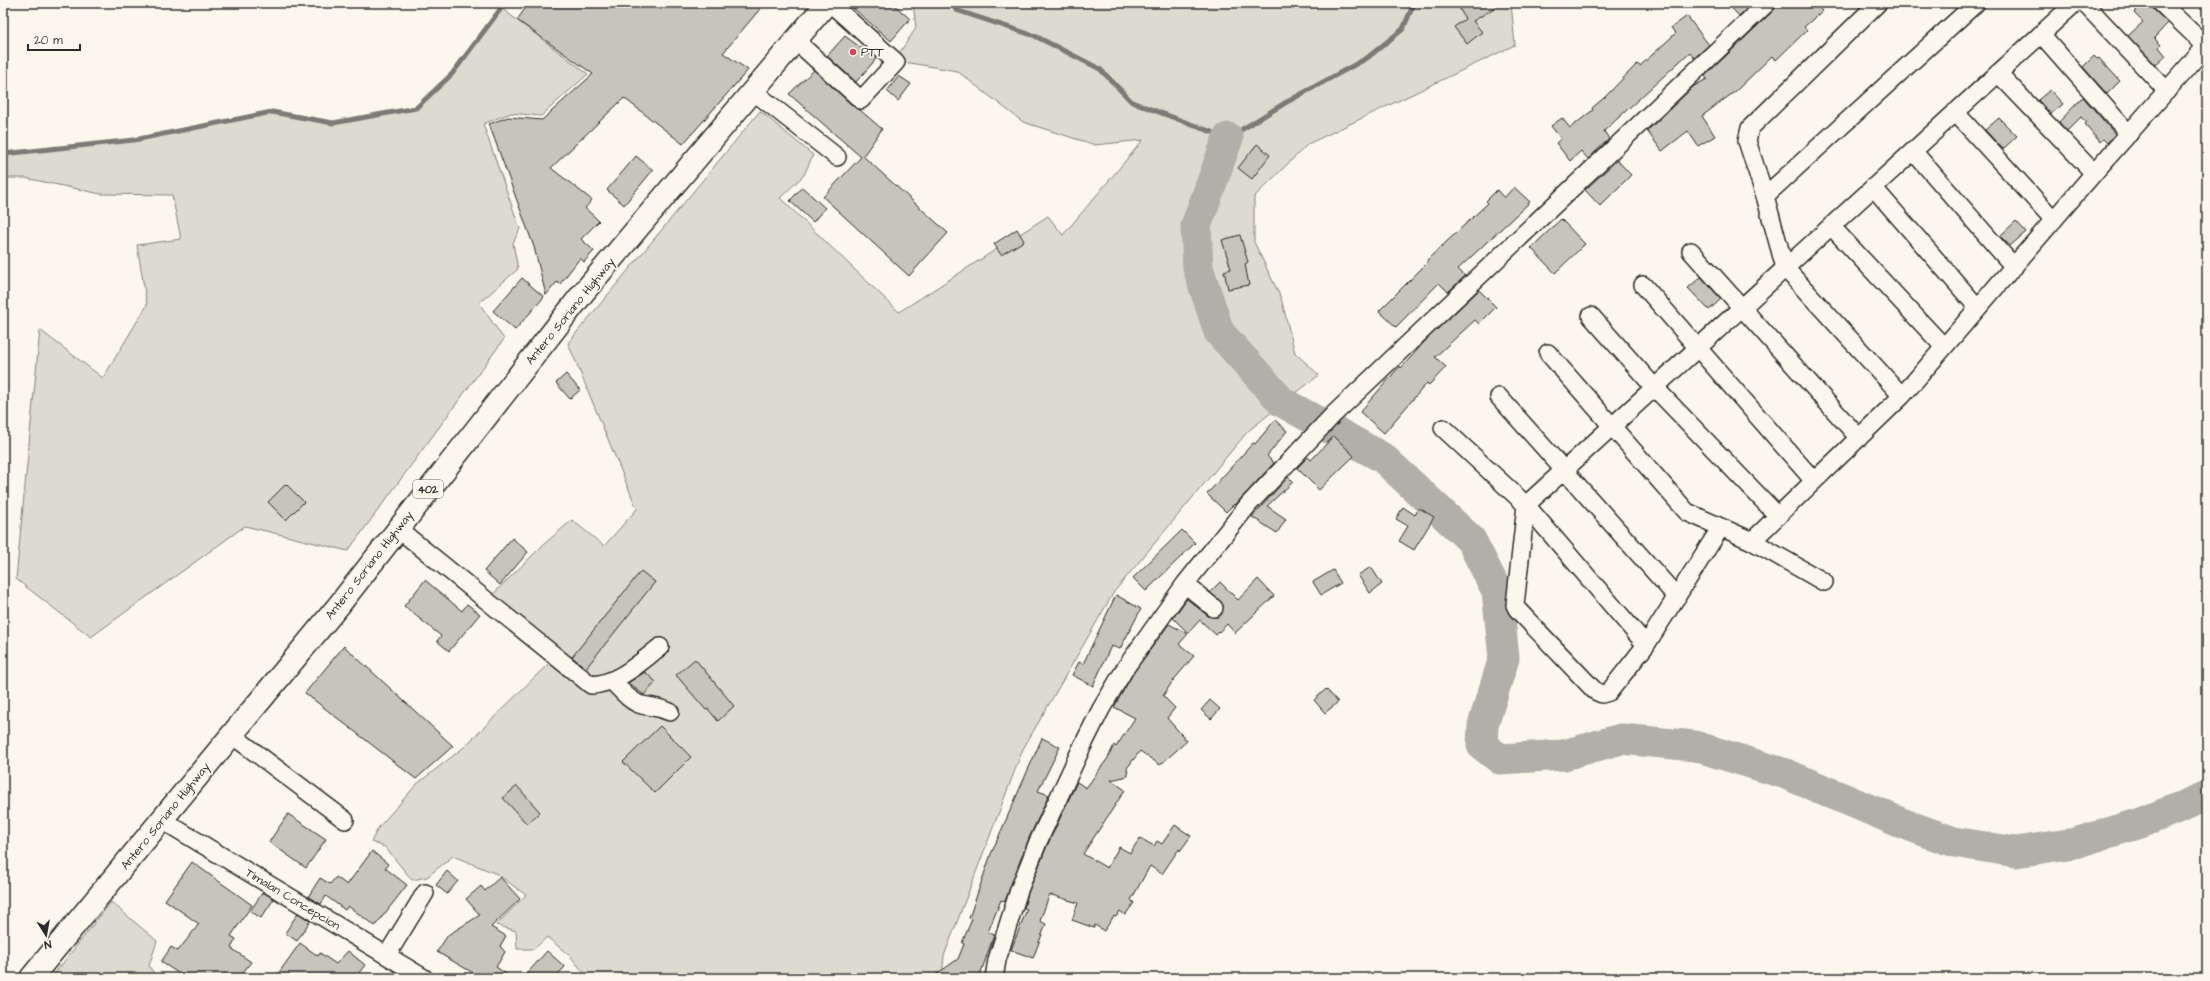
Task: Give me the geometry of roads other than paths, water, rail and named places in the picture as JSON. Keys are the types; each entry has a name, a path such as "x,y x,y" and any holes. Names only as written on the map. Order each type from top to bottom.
{"main road":[{"name":"Antero Soriano Highway","path":"32,978 339,605 397,528 583,293 754,91 795,40 829,3"}],"street":[{"path":"795,40 861,100 896,62 829,3"},
{"path":"994,978 997,960 1019,890 1038,842 1081,750 1101,709 1126,667 1185,584 1249,504 1334,414 1767,3"},
{"path":"1878,3 1750,128 1747,141 1765,196 1785,268 1902,396"},
{"path":"1765,196 1976,3"},
{"path":"1721,527 1646,645 1609,692 1602,694 1595,691 1517,609 1514,600 1526,505 2075,3"},
{"path":"2084,3 2167,91"},
{"path":"1752,541 1902,396 2094,173 2130,134 2206,46 2161,3"},
{"path":"2041,34 2130,134"},
{"path":"1998,73 2094,173"},
{"path":"754,91 837,157"},
{"path":"1955,112 2054,220"},
{"path":"1914,151 2014,266"},
{"path":"1873,187 1978,308"},
{"path":"1831,226 1944,347"},
{"path":"1691,251 1859,438"},
{"path":"1643,285 1814,481"},
{"path":"1591,316 1654,388 1778,516"},
{"path":"1548,353 1687,512 1752,541 1824,582"},
{"path":"1499,397 1677,597"},
{"path":"1443,428 1526,505 1646,645"},
{"path":"397,528 591,685 601,685 618,679 660,648"},
{"path":"1185,584 1214,608"},
{"path":"612,681 632,700 642,705 654,705 670,712"},
{"path":"232,735 346,820"},
{"name":"Timalan Concepcion","path":"162,820 424,978"},
{"path":"387,955 425,893"}],"waterway":[{"path":"3,154 134,140 272,112 333,123 416,108 452,74 505,3"},
{"path":"953,3 956,10 1035,36 1100,69 1132,102 1228,138 1285,103 1367,58 1403,29 1414,3"},
{"path":"1228,138 1196,226 1198,268 1219,332 1282,402 1383,458 1471,540 1497,591 1504,658 1483,725 1482,745 1500,759 1564,755 1621,739 1695,746 1786,774 1899,822 1954,842 2016,852 2075,843 2141,823 2207,796"}],"place":[{"name":"PTT","path":"853,52"}]}
